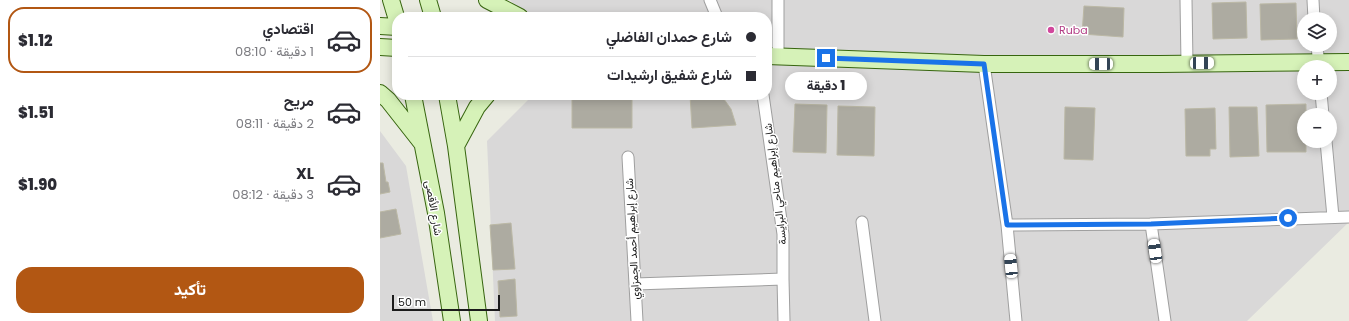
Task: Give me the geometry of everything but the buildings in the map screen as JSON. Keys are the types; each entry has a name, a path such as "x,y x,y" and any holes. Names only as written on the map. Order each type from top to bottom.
{"main road":[{"path":"391,0 395,12"},
{"path":"428,0 432,12"},
{"path":"487,0 510,12"},
{"path":"380,26 392,27"},
{"path":"380,48 392,48"},
{"path":"773,56 984,64 1297,64"},
{"path":"1337,63 1349,62"},
{"path":"380,93 388,100 423,146"},
{"name":"شارع الأقصى","path":"414,100 436,213 452,321"},
{"path":"448,100 456,146 479,321"},
{"path":"456,146 477,107 483,100"}],"street":[{"path":"710,0 715,12"},
{"path":"773,56 778,0"},
{"path":"1186,0 1187,63"},
{"path":"1313,0 1314,12"},
{"path":"984,64 1007,225 1016,321"},
{"name":"شارع إبراهيم مناحي البرايسة","path":"765,100 783,234 782,279 784,321"},
{"path":"1327,148 1333,217"},
{"name":"شارع إبراهيم أحمد الجمزاوي","path":"628,157 637,321"},
{"path":"1007,225 1151,224 1349,217"},
{"path":"862,222 875,321"},
{"path":"1151,224 1165,321"},
{"path":"635,284 782,279"}],"shaded area":[{"path":"510,0 1349,0 1349,222 1247,321 495,321 487,141 528,100 772,100 772,12 515,12"},
{"path":"380,131 406,166 433,321 380,321"}],"place":[{"name":"Ruba","path":"1051,30"}],"route":[{"path":"826,58 984,64 1007,225 1151,224 1288,218"}]}
